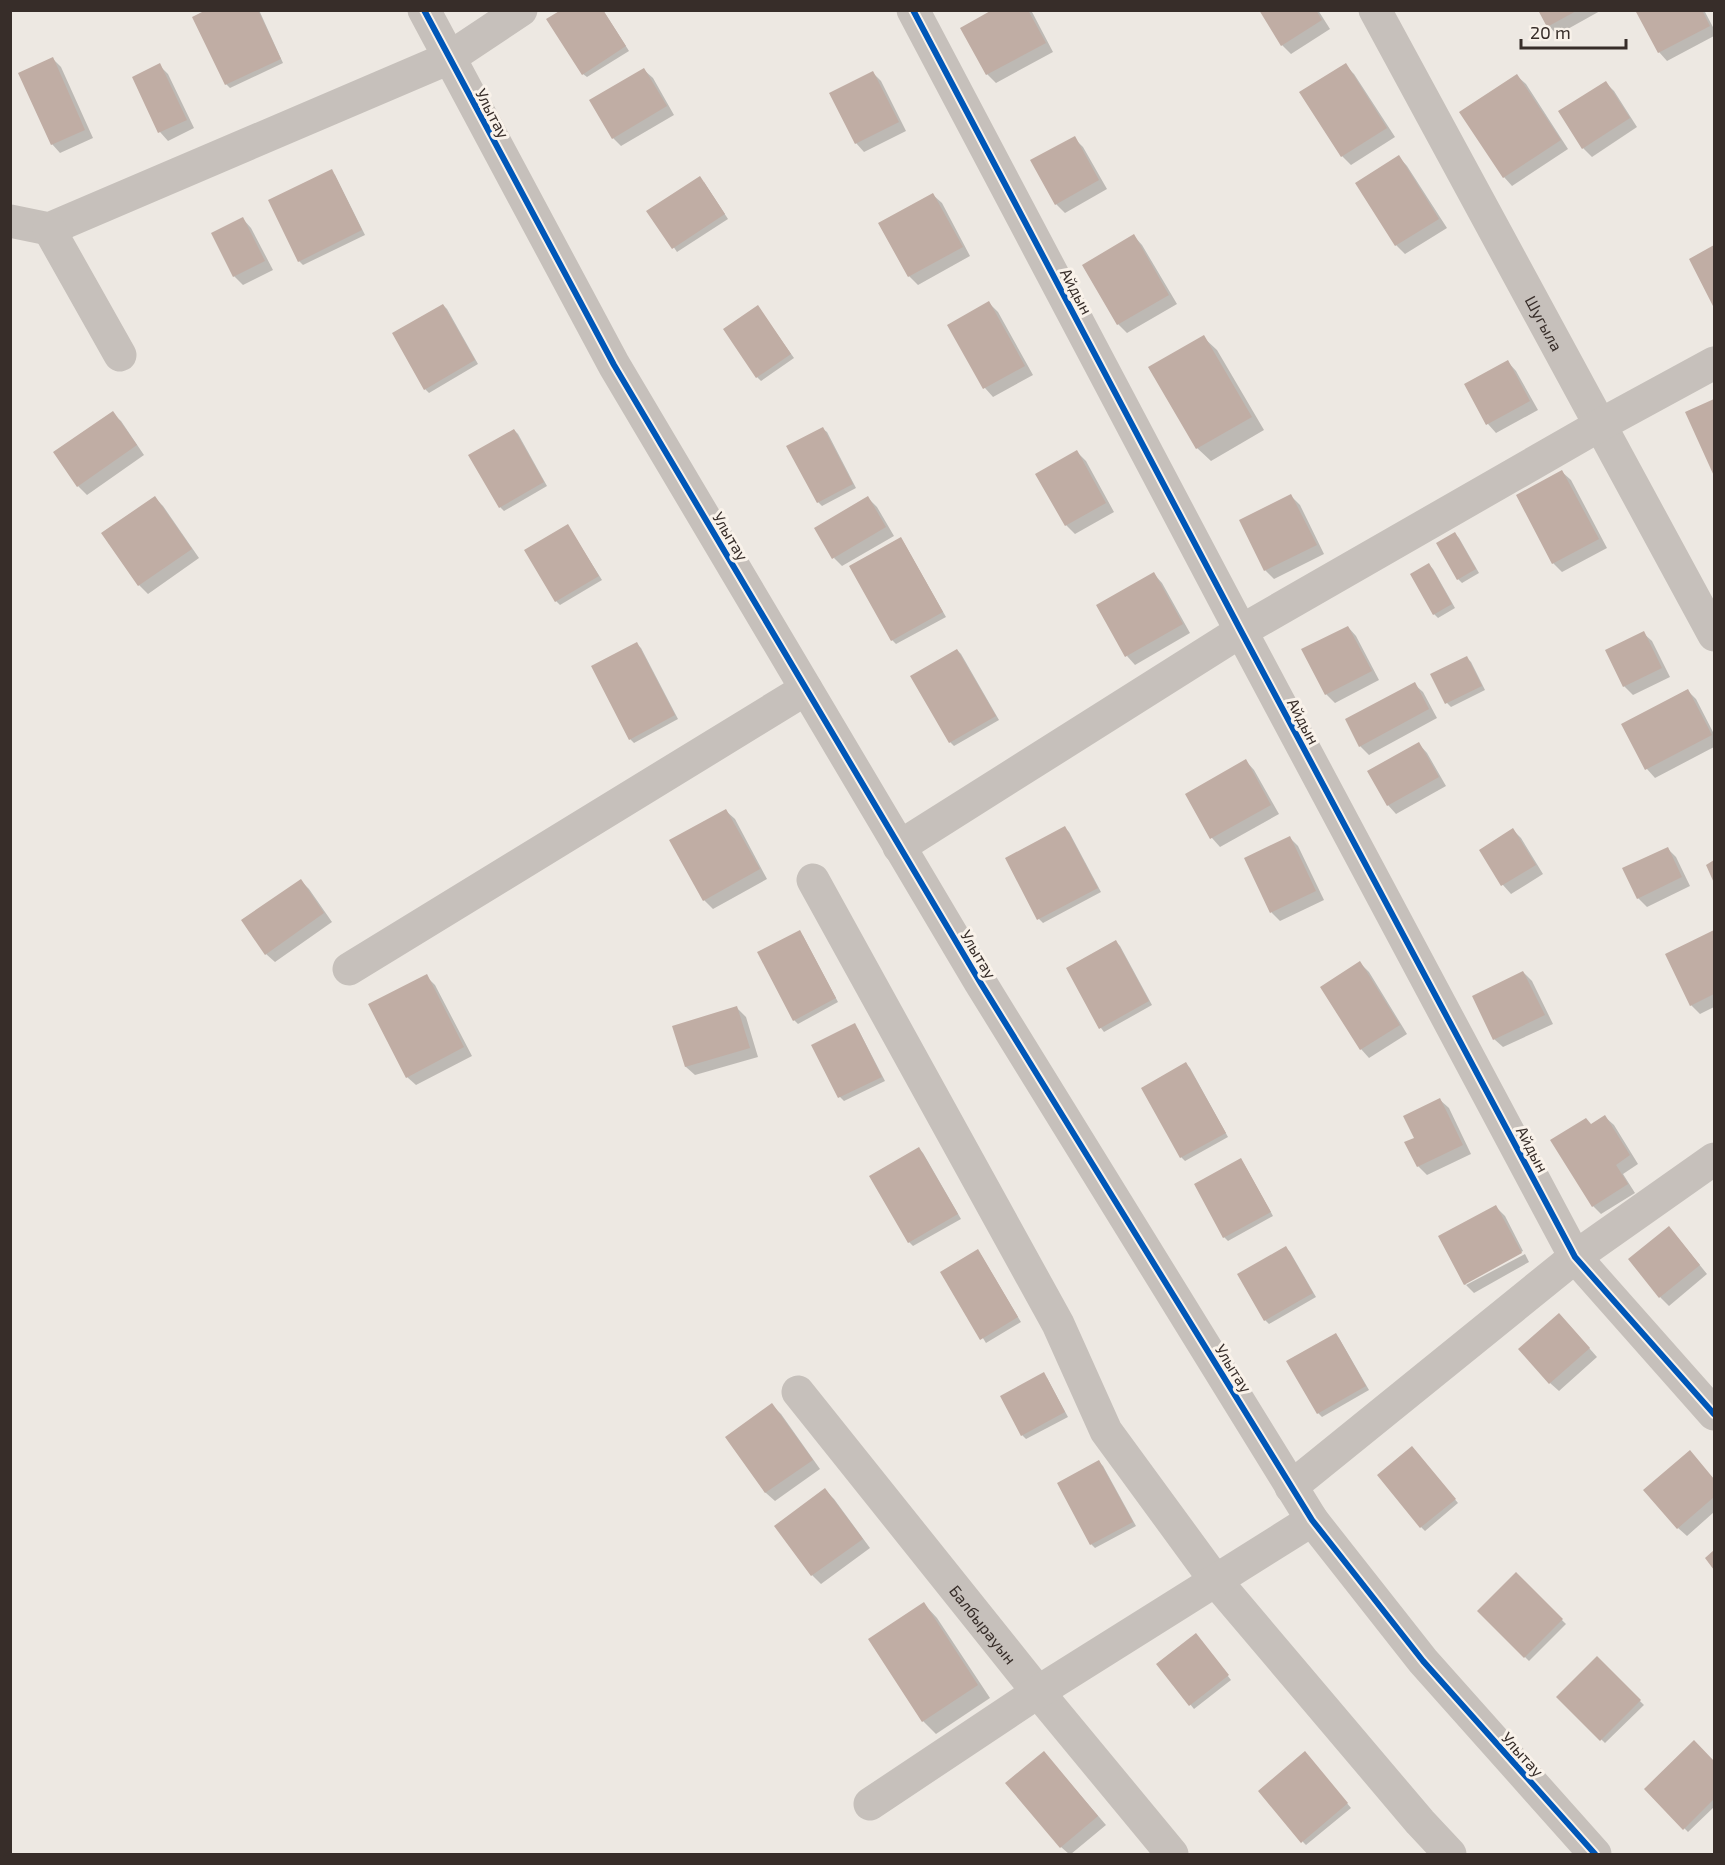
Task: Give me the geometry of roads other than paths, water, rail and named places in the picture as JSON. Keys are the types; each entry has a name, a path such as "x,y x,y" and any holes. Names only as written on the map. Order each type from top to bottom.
{"street":[{"name":"Улытау","path":"424,10 614,365 980,982 1312,1520 1423,1661 1595,1854"},
{"path":"10,221 49,229 448,58 522,10"},
{"name":"Айдын","path":"913,10 1575,1257 1714,1414"},
{"name":"Шугыла","path":"1375,10 1714,635"},
{"path":"49,229 120,355"},
{"path":"899,847 1241,631 1600,425 1714,363"},
{"path":"349,969 806,689"},
{"path":"813,880 1058,1324 1106,1431 1215,1580 1420,1822 1450,1854"},
{"path":"1292,1487 1575,1257 1714,1159"},
{"name":"Балбырауын","path":"798,1392 1038,1692 1172,1854"},
{"path":"870,1804 1038,1692 1312,1520"}]}
